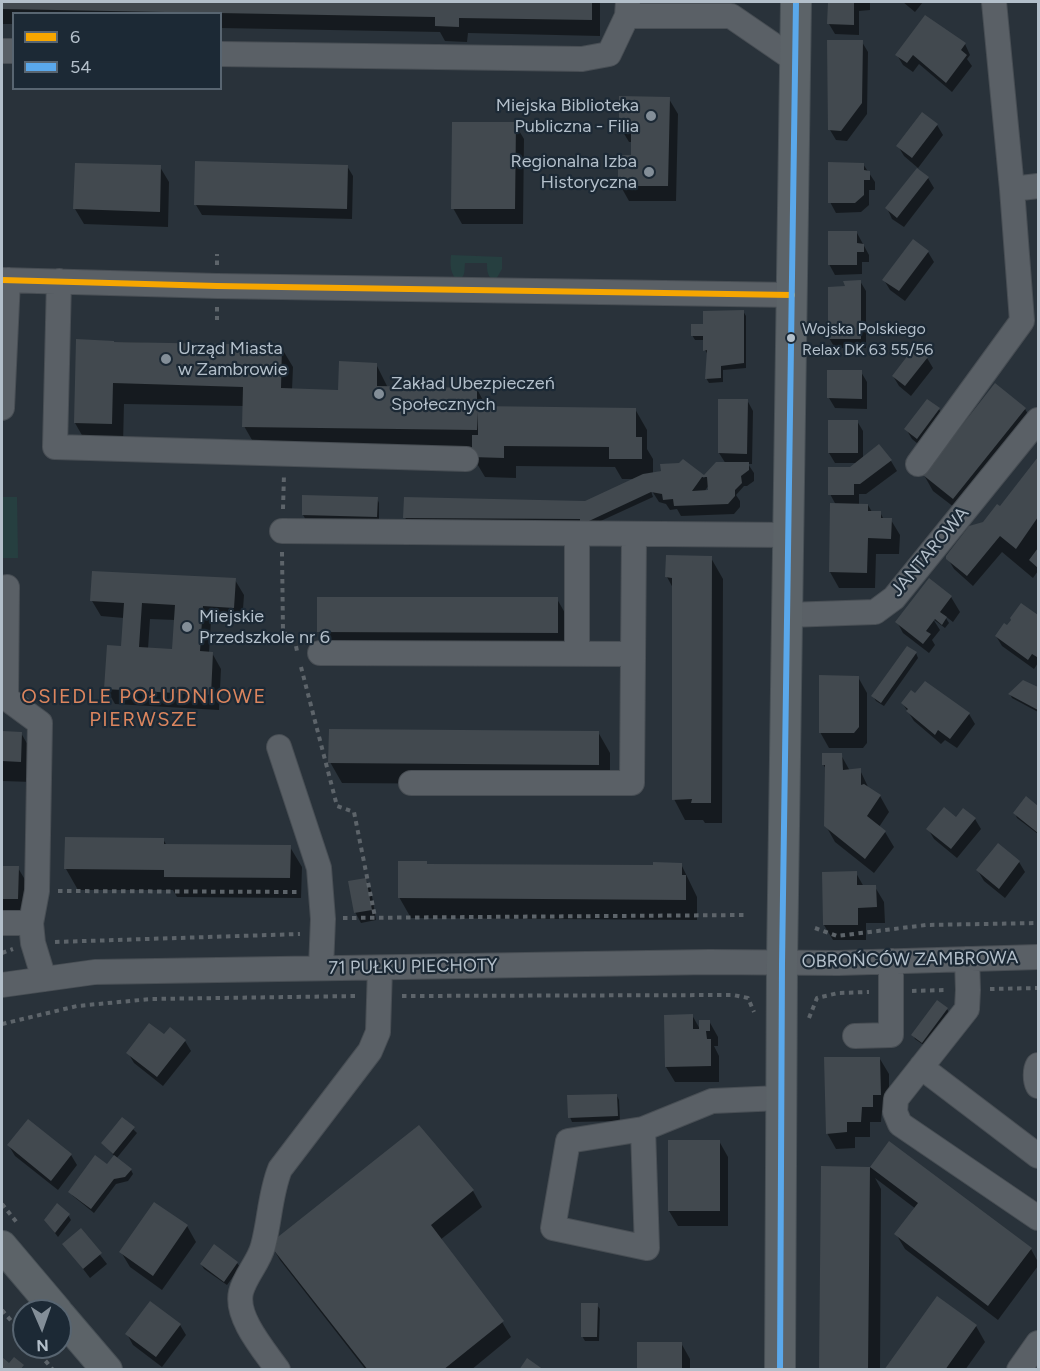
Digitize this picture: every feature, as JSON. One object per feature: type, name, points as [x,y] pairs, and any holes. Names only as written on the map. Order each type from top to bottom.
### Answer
[{"type":"main road","points":[[780,1370],[780,1098],[796,2]]},
{"type":"main road","points":[[2,1246],[47,1299]]},
{"type":"main road","points":[[2,1272],[25,1299]]},
{"type":"main road","points":[[72,1329],[107,1370]]},
{"type":"main road","points":[[72,1354],[85,1370]]},
{"type":"street","points":[[918,464],[1023,321],[994,2]]},
{"type":"street","points":[[222,54],[582,58],[609,54],[628,9],[731,16],[795,60]]},
{"type":"street","points":[[1012,189],[1038,186]]},
{"type":"street","points":[[2,408],[5,280],[792,295]]},
{"type":"street","points":[[59,281],[55,447],[465,459]]},
{"type":"street","name":"JANTAROWA","points":[[787,615],[875,612],[894,598],[1038,420]]},
{"type":"street","points":[[282,531],[789,535]]},
{"type":"street","points":[[577,654],[578,535]]},
{"type":"street","points":[[411,783],[632,783],[634,535]]},
{"type":"street","points":[[7,587],[6,698],[40,723],[37,891],[32,933],[44,979]]},
{"type":"street","points":[[320,653],[633,654]]},
{"type":"street","points":[[279,747],[319,868],[323,919],[321,968]]},
{"type":"street","points":[[2,923],[32,933]]},
{"type":"street","name":"OBROŃCÓW ZAMBROWA","points":[[782,963],[1038,957]]},
{"type":"street","points":[[967,959],[967,1009],[896,1099],[895,1112],[900,1124],[1038,1218]]},
{"type":"street","points":[[855,1036],[891,1035],[891,961]]},
{"type":"street","name":"71 PUŁKU PIECHOTY","points":[[2,985],[95,972],[709,962],[782,963]]},
{"type":"street","points":[[278,1370],[246,1326],[240,1293],[262,1251],[269,1223],[274,1186],[280,1169],[369,1051],[378,1032],[381,968]]},
{"type":"street","name":"71 PUŁKU PIECHOTY","points":[[2,996],[44,979]]},
{"type":"street","points":[[1038,1065],[1036,1069],[1038,1086]]},
{"type":"street","points":[[921,1067],[1038,1156]]},
{"type":"street","points":[[643,1129],[647,1248],[553,1228],[568,1141],[643,1129],[712,1101],[780,1098]]},
{"type":"street","points":[[1019,1370],[1038,1343]]},
{"type":"path","points":[[285,453],[282,531],[283,631],[296,646],[336,806],[354,812],[375,917]]},
{"type":"path","points":[[37,891],[321,892]]},
{"type":"path","points":[[2,953],[32,933],[307,933],[323,919],[375,917],[745,915]]},
{"type":"path","points":[[815,928],[837,936],[926,925],[1038,923]]},
{"type":"path","points":[[2,1310],[12,1322]]},
{"type":"green space","points":[[451,255],[502,257],[502,269],[495,281],[489,276],[487,263],[465,263],[463,275],[458,281],[451,269]]},
{"type":"green space","points":[[2,497],[17,497],[18,558],[2,558]]},
{"type":"building","points":[[2,2],[592,2],[592,20],[459,18],[459,27],[435,26],[435,17],[2,9]]},
{"type":"building","points":[[828,2],[854,2],[854,25],[827,24]]},
{"type":"building","points":[[925,15],[966,43],[961,50],[967,55],[946,83],[913,55],[907,63],[895,55]]},
{"type":"building","points":[[827,40],[863,40],[862,103],[841,131],[828,130]]},
{"type":"building","points":[[619,96],[670,97],[668,186],[618,186],[618,155],[631,155],[631,127],[619,127]]},
{"type":"building","points":[[922,112],[938,124],[912,158],[896,146]]},
{"type":"building","points":[[452,122],[516,122],[515,209],[451,209]]},
{"type":"building","points":[[195,161],[348,165],[347,209],[194,205]]},
{"type":"building","points":[[828,162],[864,163],[864,170],[870,171],[870,180],[864,180],[864,195],[855,203],[828,203]]},
{"type":"building","points":[[75,163],[161,165],[160,212],[73,209]]},
{"type":"building","points":[[917,168],[929,177],[897,218],[885,208]]},
{"type":"building","points":[[828,231],[857,231],[857,243],[864,244],[864,252],[857,252],[857,265],[828,265]]},
{"type":"building","points":[[913,239],[929,251],[899,291],[882,280]]},
{"type":"building","points":[[861,280],[861,339],[828,339],[828,287],[845,286],[843,281]]},
{"type":"building","points":[[744,310],[744,363],[721,366],[721,378],[705,379],[707,350],[703,351],[703,336],[691,336],[691,324],[703,324],[703,311]]},
{"type":"building","points":[[76,339],[114,342],[282,345],[281,388],[338,390],[339,361],[377,363],[377,386],[477,388],[477,406],[636,408],[636,437],[642,437],[642,459],[609,459],[609,447],[504,446],[504,458],[472,457],[472,435],[478,435],[478,412],[477,430],[242,427],[243,387],[113,383],[112,424],[74,423]]},
{"type":"building","points":[[915,346],[928,357],[905,386],[892,376]]},
{"type":"building","points":[[827,370],[862,370],[862,399],[827,398]]},
{"type":"building","points":[[995,383],[1026,408],[953,499],[923,475]]},
{"type":"building","points":[[718,399],[748,399],[747,454],[718,453]]},
{"type":"building","points":[[927,399],[940,408],[917,439],[904,429]]},
{"type":"building","points":[[828,420],[858,420],[858,453],[828,453]]},
{"type":"building","points":[[879,444],[892,460],[860,484],[854,484],[854,495],[828,495],[828,467],[850,467]]},
{"type":"building","points":[[1038,457],[1038,517],[1016,549],[1000,536],[967,576],[946,559],[946,556],[969,526],[983,522],[997,504],[1000,506]]},
{"type":"building","points":[[683,459],[704,475],[716,462],[749,462],[749,470],[741,476],[742,483],[735,490],[735,496],[728,504],[674,506],[673,499],[663,500],[662,494],[651,492],[589,521],[580,522],[580,519],[403,518],[404,497],[585,501],[643,474],[661,471],[660,464],[679,463]],"holes":[[[702,477],[707,477],[708,490],[692,491]]]},
{"type":"building","points":[[302,495],[378,497],[377,517],[302,515]]},
{"type":"building","points":[[830,503],[868,504],[868,511],[881,511],[881,518],[892,518],[891,539],[868,538],[867,573],[829,572]]},
{"type":"building","points":[[1038,548],[1038,568],[1029,560]]},
{"type":"building","points":[[666,555],[712,556],[711,803],[691,803],[692,799],[672,800],[672,578],[665,577]]},
{"type":"building","name":"Miejskie Przedszkole nr 6","points":[[92,571],[236,578],[234,608],[203,606],[200,651],[213,652],[211,695],[104,689],[107,645],[121,646],[124,603],[90,601]],"holes":[[[142,603],[175,605],[172,649],[139,647]]]},
{"type":"building","points":[[929,578],[952,596],[940,612],[947,617],[942,625],[935,619],[926,631],[931,634],[923,644],[895,622]]},
{"type":"building","points":[[317,597],[558,597],[558,633],[317,632]]},
{"type":"building","points":[[1021,603],[1038,615],[1038,654],[1037,657],[1032,654],[1028,660],[995,636],[1004,623],[1007,625],[1011,620],[1010,618]]},
{"type":"building","points":[[907,646],[917,652],[881,703],[871,696]]},
{"type":"building","points":[[819,675],[859,676],[859,727],[854,733],[819,733]]},
{"type":"building","points":[[1023,680],[1038,687],[1038,710],[1008,694]]},
{"type":"building","points":[[925,681],[970,713],[950,739],[938,730],[935,735],[906,711],[908,709],[901,703],[911,690],[915,693]]},
{"type":"building","points":[[329,729],[599,731],[599,765],[328,763]]},
{"type":"building","points":[[2,731],[22,732],[21,762],[2,761]]},
{"type":"building","points":[[822,753],[842,753],[843,770],[861,768],[861,785],[864,784],[881,795],[867,816],[886,831],[865,859],[824,826],[825,765],[822,765]]},
{"type":"building","points":[[1026,796],[1038,806],[1038,833],[1013,813]]},
{"type":"building","points":[[944,807],[956,817],[963,808],[976,818],[951,849],[926,829]]},
{"type":"building","points":[[65,837],[164,838],[164,844],[291,845],[290,878],[164,877],[164,870],[64,869]]},
{"type":"building","points":[[998,843],[1020,861],[999,889],[976,870]]},
{"type":"building","points":[[398,861],[427,861],[427,864],[653,865],[653,862],[682,863],[682,875],[686,875],[686,900],[398,898]]},
{"type":"building","points":[[2,866],[19,866],[18,899],[2,899]]},
{"type":"building","points":[[857,871],[857,885],[876,885],[877,907],[858,908],[858,925],[823,925],[822,872]]},
{"type":"building","points":[[366,878],[372,910],[354,913],[348,881]]},
{"type":"building","points":[[937,1000],[948,1008],[922,1043],[911,1035]]},
{"type":"building","points":[[693,1014],[693,1029],[699,1029],[699,1020],[710,1020],[710,1031],[706,1031],[707,1039],[711,1039],[711,1066],[665,1067],[664,1015]]},
{"type":"building","points":[[149,1023],[164,1034],[170,1027],[186,1040],[157,1077],[126,1053]]},
{"type":"building","points":[[824,1057],[880,1057],[881,1095],[873,1095],[873,1107],[862,1107],[861,1122],[847,1122],[847,1132],[826,1134]]},
{"type":"building","points":[[617,1094],[618,1116],[568,1118],[567,1095]]},
{"type":"building","points":[[122,1117],[135,1127],[113,1154],[101,1143]]},
{"type":"building","points":[[28,1119],[72,1154],[51,1181],[7,1145]]},
{"type":"building","points":[[419,1125],[474,1190],[431,1225],[504,1321],[443,1370],[368,1370],[269,1244]]},
{"type":"building","points":[[668,1140],[720,1140],[720,1211],[668,1211]]},
{"type":"building","points":[[889,1141],[1032,1248],[988,1306],[894,1234],[918,1203],[870,1167]]},
{"type":"building","points":[[95,1155],[107,1164],[114,1155],[132,1169],[125,1177],[114,1179],[91,1209],[68,1192]]},
{"type":"building","points":[[821,1166],[870,1167],[868,1370],[819,1370]]},
{"type":"building","points":[[154,1202],[188,1225],[153,1276],[119,1252]]},
{"type":"building","points":[[57,1203],[70,1214],[55,1233],[44,1220]]},
{"type":"building","points":[[81,1228],[102,1253],[83,1269],[62,1244]]},
{"type":"building","points":[[214,1244],[238,1262],[224,1282],[200,1264]]},
{"type":"building","points":[[937,1296],[977,1325],[945,1370],[884,1370]]},
{"type":"building","points":[[150,1301],[181,1324],[156,1357],[125,1334]]},
{"type":"building","points":[[581,1303],[598,1303],[597,1337],[581,1337]]},
{"type":"building","points":[[637,1342],[682,1342],[682,1370],[637,1370]]},
{"type":"building","points":[[2,1357],[9,1363],[12,1359],[16,1359],[24,1365],[20,1370],[2,1370]]},
{"type":"building","points":[[527,1358],[544,1370],[519,1370]]},
{"type":"transit line","name":"54","points":[[780,1370],[782,963],[796,2]]},
{"type":"transit line","name":"6","points":[[2,280],[217,286],[792,295]]},
{"type":"place","name":"Miejska Biblioteka Publiczna - Filia","points":[[651,116]]},
{"type":"place","name":"Regionalna Izba Historyczna","points":[[649,172]]},
{"type":"place","name":"Wojska Polskiego Relax DK 63 55/56","points":[[791,338]]},
{"type":"place","name":"Urząd Miasta w Zambrowie","points":[[166,359]]},
{"type":"place","name":"Zakład Ubezpieczeń Społecznych","points":[[379,394]]},
{"type":"place","name":"Miejskie Przedszkole nr 6","points":[[187,627]]},
{"type":"district","name":"OSIEDLE POŁUDNIOWE PIERWSZE","points":[[144,708]]}]
